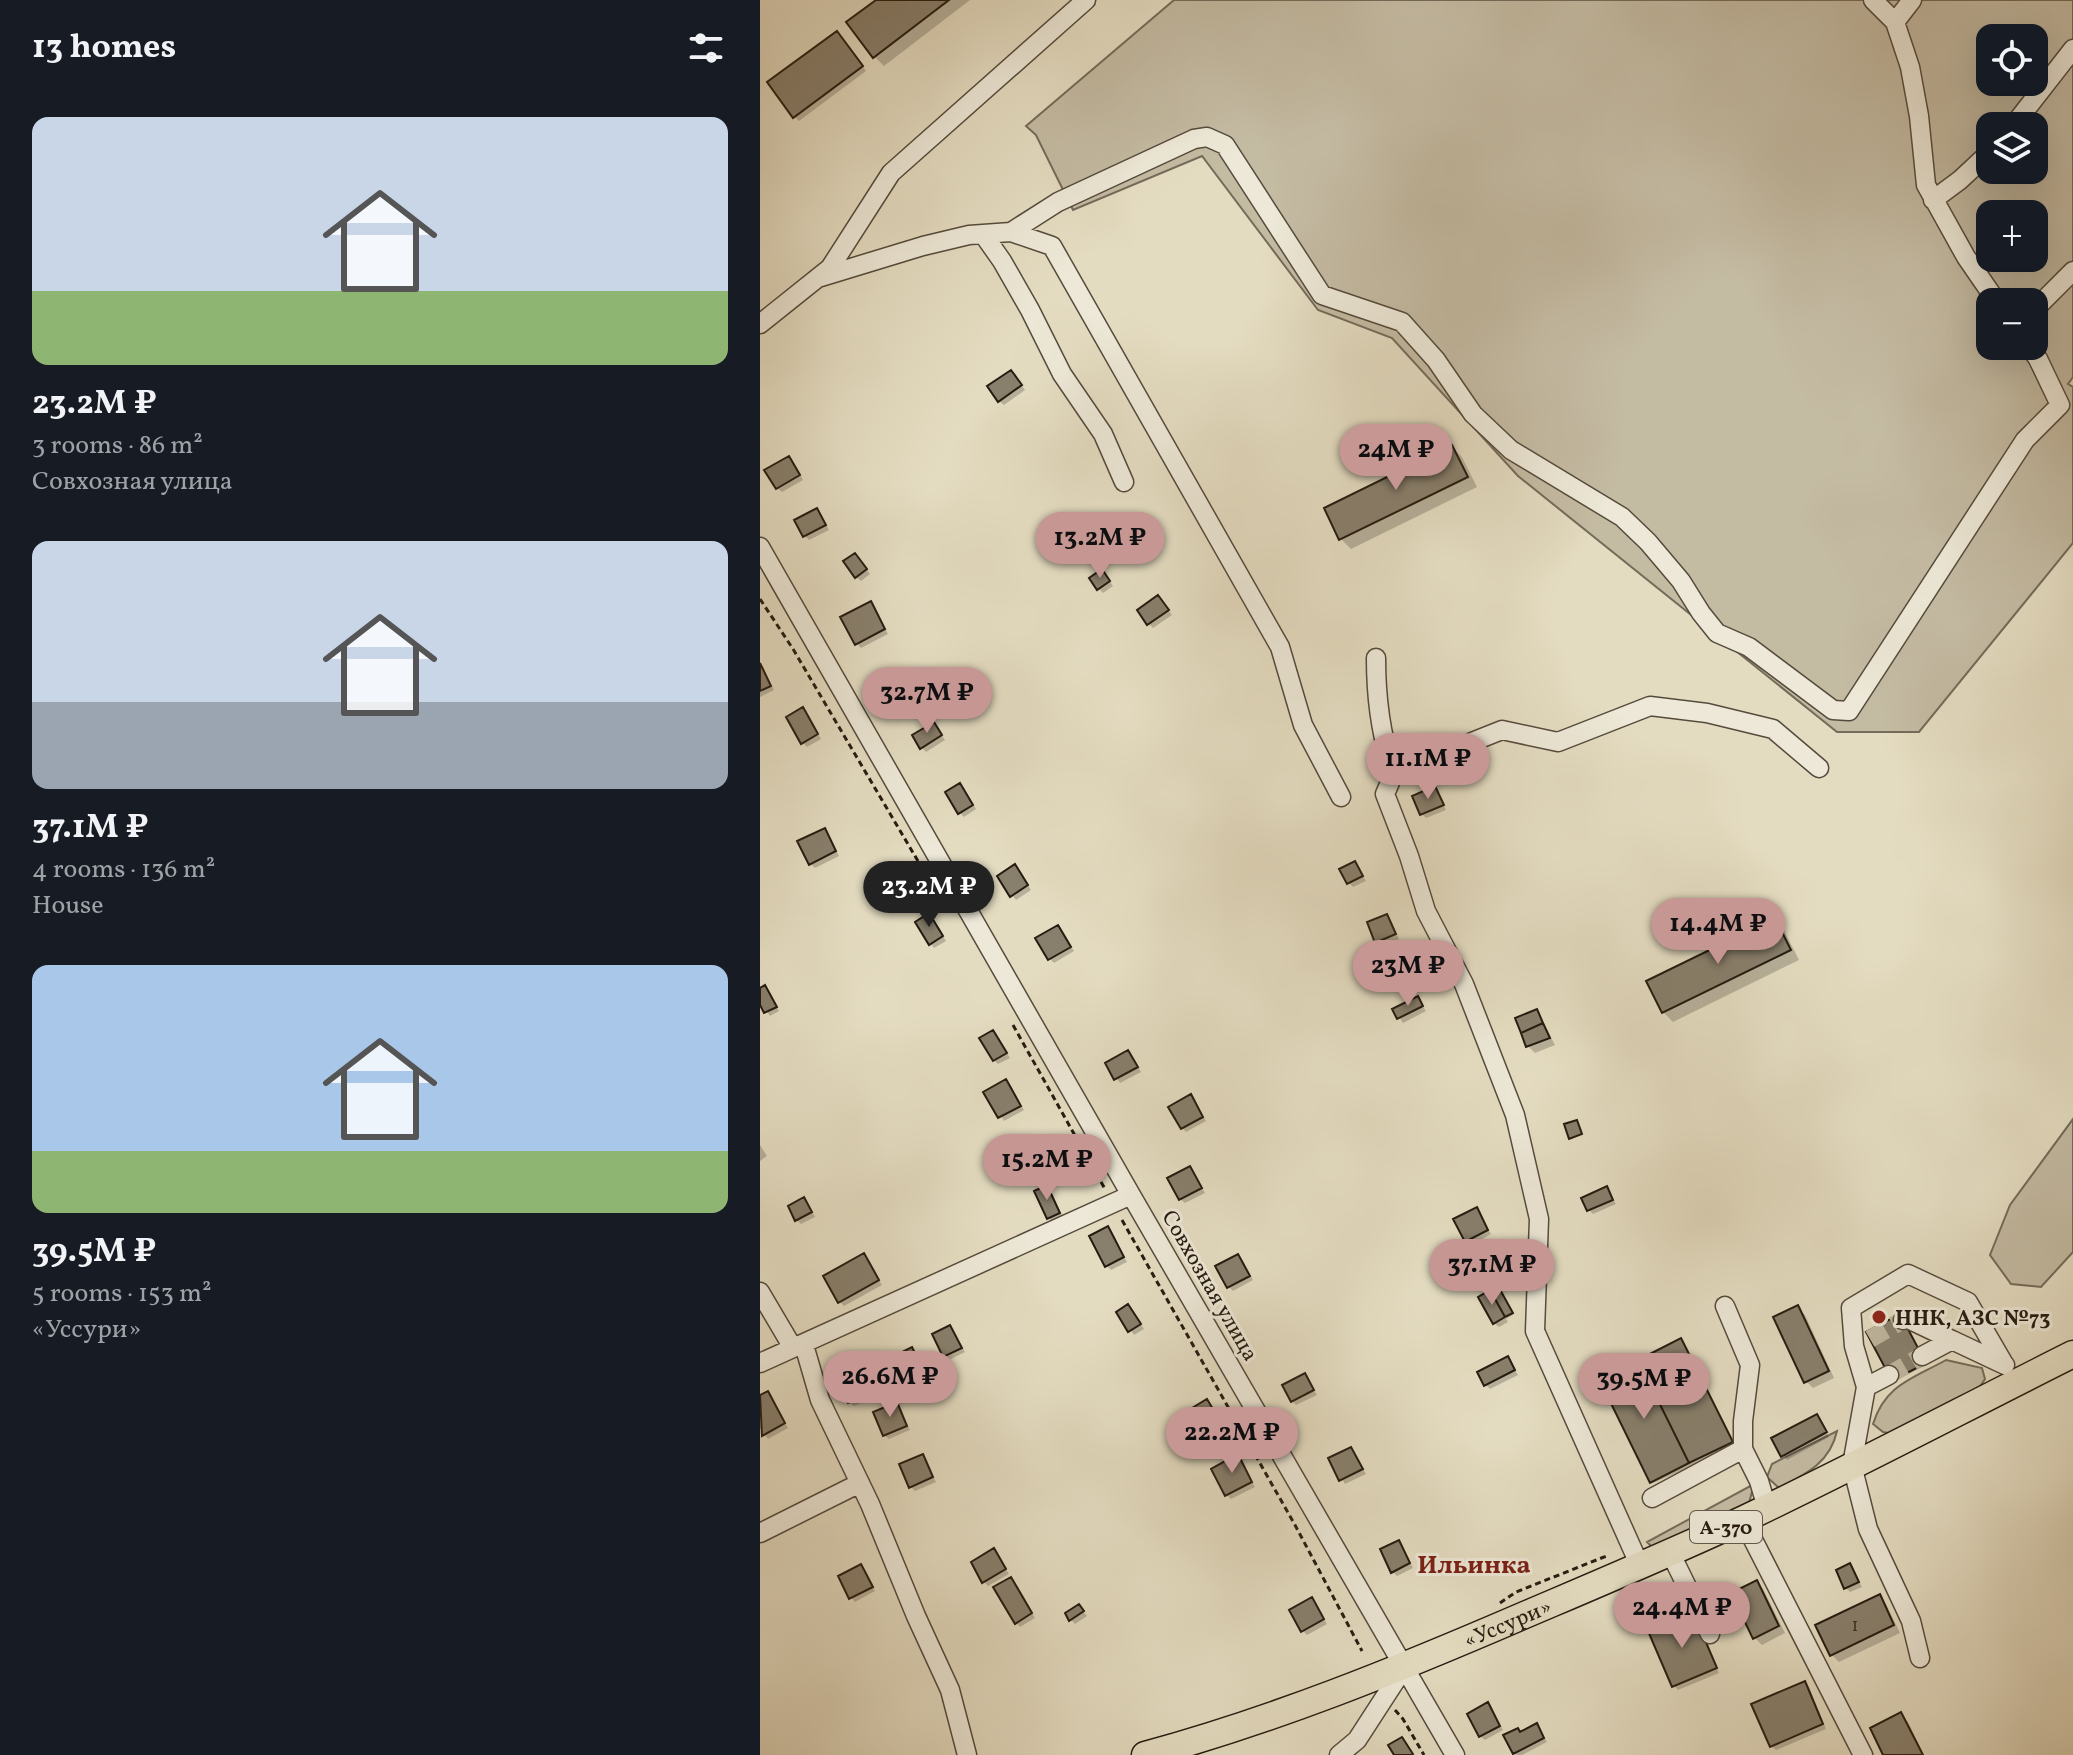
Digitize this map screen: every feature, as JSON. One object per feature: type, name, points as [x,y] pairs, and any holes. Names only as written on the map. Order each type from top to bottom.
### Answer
[{"type":"highway","name":"«Уссури»","points":[[1145,1755],[1211,1746],[1640,1566],[1743,1520],[2039,1371],[2071,1359]]},
{"type":"street","points":[[760,324],[830,268],[891,173],[1086,0]]},
{"type":"street","points":[[1873,0],[1895,22],[1910,67],[1926,185],[1966,257],[1987,288]]},
{"type":"street","points":[[1895,22],[1912,0]]},
{"type":"street","points":[[2024,112],[2073,49]]},
{"type":"street","points":[[1011,232],[1058,202],[1194,139],[1207,137],[1225,145],[1322,295],[1402,322],[1436,360],[1473,414],[1511,450],[1622,517],[1681,581],[1717,633],[1749,647],[1833,710],[1849,711],[2025,440],[2060,405],[2038,360]]},
{"type":"street","points":[[1933,200],[1976,165]]},
{"type":"street","points":[[818,278],[923,246],[983,234],[1011,232],[1052,246],[1280,647],[1303,725],[1341,797]]},
{"type":"street","points":[[983,234],[1023,298],[1062,374],[1103,434],[1124,482]]},
{"type":"street","points":[[2048,296],[2073,271]]},
{"type":"street","name":"Совхозная улица","points":[[760,547],[1455,1755]]},
{"type":"street","points":[[1376,658],[1376,700],[1385,749],[1394,773],[1385,794],[1426,911],[1464,984],[1515,1115],[1539,1219],[1535,1331],[1640,1566]]},
{"type":"street","points":[[1394,773],[1502,730],[1558,742],[1650,706],[1707,713],[1773,729],[1819,768]]},
{"type":"street","points":[[760,1363],[1131,1195]]},
{"type":"street","points":[[1920,1658],[1911,1621],[1868,1529],[1852,1465],[1866,1387],[1862,1343],[1851,1308],[1908,1274],[1968,1302],[2004,1364]]},
{"type":"street","points":[[760,1292],[798,1347],[860,1483],[950,1690],[967,1755]]},
{"type":"street","points":[[1725,1306],[1750,1365],[1743,1449],[1759,1481],[1767,1508]]},
{"type":"street","points":[[1903,1320],[1906,1318],[2004,1364],[2039,1371]]},
{"type":"street","points":[[1922,1356],[1952,1340]]},
{"type":"street","points":[[1866,1387],[1889,1375]]},
{"type":"street","points":[[1652,1498],[1743,1449]]},
{"type":"street","points":[[760,1533],[860,1483]]},
{"type":"street","points":[[1743,1520],[1863,1755]]},
{"type":"street","points":[[1670,1552],[1710,1634]]},
{"type":"street","points":[[1339,1755],[1357,1740],[1405,1666]]},
{"type":"path","points":[[760,599],[942,901]]},
{"type":"path","points":[[1009,1020],[1107,1193]]},
{"type":"path","points":[[1122,1220],[1295,1525],[1362,1651]]},
{"type":"path","points":[[1390,1704],[1403,1719],[1424,1755]]},
{"type":"shaded area","points":[[1174,0],[2073,0],[2073,377],[2068,384],[2073,387],[2073,543],[1919,732],[1837,732],[1518,476],[1392,338],[1318,310],[1202,156],[1073,210],[1036,135],[1026,126]]},
{"type":"shaded area","points":[[2073,1119],[2073,1252],[2041,1287],[2011,1284],[1990,1255],[2010,1205]]},
{"type":"shaded area","points":[[1946,1360],[1982,1368],[1985,1379],[1971,1400],[1900,1435],[1883,1432],[1873,1424],[1885,1400],[1901,1384]]},
{"type":"shaded area","points":[[1837,1431],[1829,1451],[1807,1472],[1779,1488],[1767,1477],[1772,1464]]},
{"type":"shaded area","points":[[1754,1484],[1748,1507],[1652,1547],[1647,1542]]},
{"type":"building","points":[[876,0],[949,0],[873,58],[846,22]]},
{"type":"building","points":[[837,31],[863,66],[793,118],[767,82]]},
{"type":"building","points":[[1011,370],[1022,385],[998,402],[987,386]]},
{"type":"building","points":[[1452,445],[1468,477],[1339,540],[1324,508]]},
{"type":"building","points":[[789,456],[800,475],[776,489],[764,470]]},
{"type":"building","points":[[817,508],[826,525],[803,537],[794,520]]},
{"type":"building","points":[[855,553],[867,569],[855,578],[843,561]]},
{"type":"building","points":[[1102,569],[1110,581],[1097,590],[1089,578]]},
{"type":"building","points":[[1158,595],[1169,610],[1147,625],[1137,610]]},
{"type":"building","points":[[871,601],[885,629],[855,645],[840,617]]},
{"type":"building","points":[[760,663],[771,686],[760,691]]},
{"type":"building","points":[[907,671],[918,691],[894,705],[883,684]]},
{"type":"building","points":[[803,707],[818,734],[801,744],[786,717]]},
{"type":"building","points":[[934,722],[942,735],[920,749],[912,735]]},
{"type":"building","points":[[960,783],[973,805],[958,814],[945,792]]},
{"type":"building","points":[[1435,786],[1444,805],[1420,815],[1412,796]]},
{"type":"building","points":[[825,828],[836,851],[809,865],[797,841]]},
{"type":"building","points":[[1355,861],[1363,876],[1347,884],[1339,869]]},
{"type":"building","points":[[1015,864],[1028,885],[1010,897],[997,876]]},
{"type":"building","points":[[929,913],[943,936],[929,945],[915,922]]},
{"type":"building","points":[[1387,914],[1396,934],[1375,943],[1367,922]]},
{"type":"building","points":[[1775,918],[1791,950],[1662,1013],[1646,981]]},
{"type":"building","points":[[1058,925],[1071,947],[1048,960],[1035,938]]},
{"type":"building","points":[[765,985],[777,1007],[764,1013],[760,1005],[760,988]]},
{"type":"building","points":[[1418,996],[1423,1006],[1397,1019],[1392,1009]]},
{"type":"building","points":[[1537,1009],[1543,1023],[1521,1033],[1515,1018]]},
{"type":"building","points":[[1543,1023],[1550,1038],[1526,1047],[1521,1033]]},
{"type":"building","points":[[993,1030],[1007,1053],[993,1061],[979,1038]]},
{"type":"building","points":[[1128,1050],[1138,1067],[1114,1080],[1105,1063]]},
{"type":"building","points":[[1006,1079],[1021,1106],[998,1118],[983,1092]]},
{"type":"building","points":[[1191,1094],[1203,1117],[1181,1129],[1168,1107]]},
{"type":"building","points":[[1577,1120],[1582,1134],[1569,1139],[1564,1124]]},
{"type":"building","points":[[1190,1166],[1202,1188],[1179,1200],[1167,1178]]},
{"type":"building","points":[[1047,1185],[1060,1213],[1047,1219],[1034,1191]]},
{"type":"building","points":[[1607,1186],[1613,1200],[1587,1211],[1581,1198]]},
{"type":"building","points":[[804,1197],[812,1212],[795,1221],[788,1206]]},
{"type":"building","points":[[1477,1207],[1488,1230],[1465,1242],[1453,1219]]},
{"type":"building","points":[[1108,1226],[1124,1257],[1105,1267],[1089,1236]]},
{"type":"building","points":[[864,1253],[879,1280],[838,1303],[823,1276]]},
{"type":"building","points":[[1238,1254],[1250,1276],[1227,1288],[1215,1266]]},
{"type":"building","points":[[1498,1286],[1513,1313],[1505,1317],[1490,1290]]},
{"type":"building","points":[[1490,1290],[1505,1317],[1493,1324],[1478,1297]]},
{"type":"building","points":[[1128,1304],[1141,1324],[1128,1332],[1116,1312]]},
{"type":"building","points":[[1798,1305],[1829,1371],[1804,1383],[1773,1317]]},
{"type":"building","points":[[1900,1314],[1926,1363],[1892,1381],[1866,1332]]},
{"type":"building","points":[[950,1325],[962,1348],[943,1357],[932,1334]]},
{"type":"building","points":[[1681,1338],[1733,1442],[1689,1463],[1638,1360]]},
{"type":"building","points":[[912,1347],[923,1370],[901,1381],[890,1358]]},
{"type":"building","points":[[1508,1356],[1515,1370],[1484,1386],[1477,1372]]},
{"type":"building","points":[[1638,1360],[1689,1463],[1650,1483],[1599,1379]]},
{"type":"building","points":[[1305,1373],[1314,1390],[1291,1402],[1282,1385]]},
{"type":"building","points":[[863,1376],[871,1393],[848,1403],[840,1386]]},
{"type":"building","points":[[768,1391],[785,1423],[762,1436],[760,1395]]},
{"type":"building","points":[[1207,1399],[1220,1421],[1205,1430],[1192,1408]]},
{"type":"building","points":[[897,1402],[907,1426],[883,1436],[873,1412]]},
{"type":"building","points":[[1817,1414],[1827,1432],[1781,1457],[1771,1438]]},
{"type":"building","points":[[1351,1447],[1363,1469],[1339,1481],[1328,1458]]},
{"type":"building","points":[[923,1454],[933,1477],[909,1488],[899,1464]]},
{"type":"building","points":[[1238,1454],[1252,1482],[1225,1496],[1211,1469]]},
{"type":"building","points":[[1399,1540],[1410,1563],[1391,1573],[1380,1549]]},
{"type":"building","points":[[994,1548],[1006,1569],[982,1583],[971,1562]]},
{"type":"building","points":[[1850,1563],[1859,1582],[1844,1589],[1836,1570]]},
{"type":"building","points":[[861,1564],[873,1587],[849,1599],[838,1576]]},
{"type":"building","points":[[1011,1577],[1032,1613],[1015,1624],[993,1587]]},
{"type":"building","points":[[1757,1580],[1779,1626],[1753,1639],[1731,1593]]},
{"type":"building","points":[[1880,1594],[1894,1625],[1830,1656],[1815,1625]]},
{"type":"building","points":[[1312,1597],[1324,1619],[1301,1632],[1289,1610]]},
{"type":"building","points":[[1079,1604],[1084,1611],[1069,1621],[1065,1613]]},
{"type":"building","points":[[1693,1612],[1717,1668],[1672,1687],[1648,1631]]},
{"type":"building","points":[[1805,1681],[1823,1724],[1770,1747],[1751,1704]]},
{"type":"building","points":[[1488,1702],[1500,1726],[1479,1737],[1467,1714]]},
{"type":"building","points":[[1901,1712],[1923,1755],[1883,1755],[1870,1728]]},
{"type":"building","points":[[1537,1723],[1544,1738],[1513,1754],[1503,1735],[1518,1728],[1520,1732]]},
{"type":"building","points":[[1402,1737],[1412,1755],[1394,1755],[1388,1745]]},
{"type":"tunnel","points":[[1870,1339],[1903,1320]]},
{"type":"tunnel","points":[[1889,1375],[1922,1356]]},
{"type":"place","name":"ННК, АЗС №73","points":[[1879,1317]]},
{"type":"district","name":"Ильинка","points":[[1474,1564]]}]
